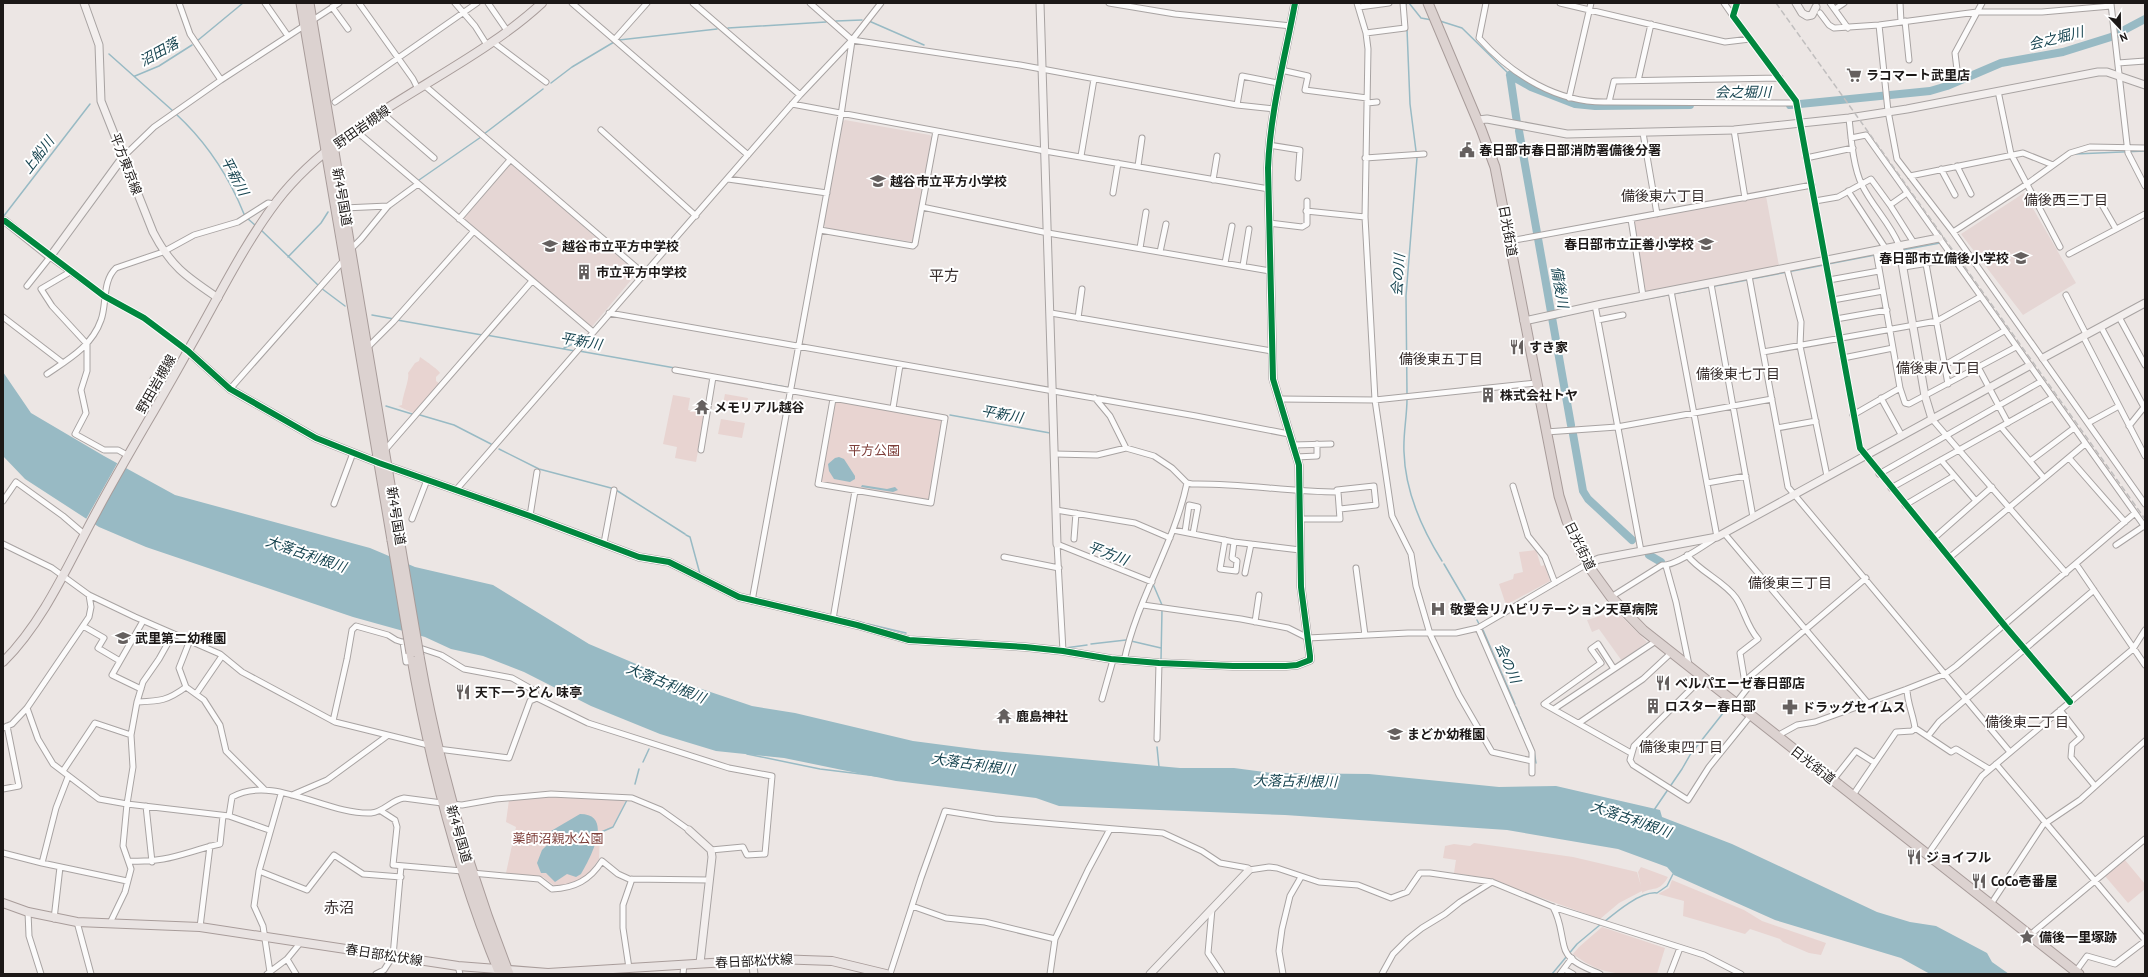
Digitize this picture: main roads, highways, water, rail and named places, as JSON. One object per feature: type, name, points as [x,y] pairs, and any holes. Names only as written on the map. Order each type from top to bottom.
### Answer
[{"type":"highway","name":"新4号国道","points":[[301,3],[308,23],[330,150],[344,260],[383,464],[414,657],[432,747],[466,872],[503,972]]},
{"type":"highway","name":"新4号国道","points":[[308,23],[309,3]]},
{"type":"highway","name":"日光街道","points":[[1428,3],[1478,120],[1495,167],[1545,432],[1559,496],[1576,542],[1587,564],[1611,597],[1628,616],[1656,641],[1733,700],[2078,973]]},
{"type":"highway","name":"新4号国道","points":[[330,150],[344,208],[368,347],[385,450],[383,464]]},
{"type":"highway","name":"新4号国道","points":[[414,657],[432,708],[432,747]]},
{"type":"main road","name":"野田岩槻線","points":[[3,662],[24,639],[63,574],[121,465],[167,389],[258,228],[275,204],[301,175],[356,130],[508,32],[542,3]]},
{"type":"main road","name":"春日部松伏線","points":[[3,903],[28,912],[77,922],[200,927],[393,956],[459,970],[548,973],[619,971],[629,968],[776,959],[823,960],[886,974]]},
{"type":"water","name":"大落古利根川","points":[[3,372],[31,413],[104,456],[175,495],[370,548],[415,567],[493,585],[589,644],[669,678],[752,706],[795,713],[913,741],[982,750],[1180,768],[1234,768],[1272,773],[1369,774],[1499,787],[1556,786],[1660,810],[1662,817],[1732,844],[1877,912],[1910,922],[1936,926],[1987,953],[1992,962],[2009,974],[1930,974],[1901,958],[1775,920],[1674,875],[1667,867],[1618,849],[1507,830],[1285,815],[1059,806],[1036,798],[896,781],[784,758],[716,751],[660,734],[591,706],[524,672],[483,656],[451,649],[425,637],[353,617],[146,547],[99,527],[25,479],[3,456]]},
{"type":"water","points":[[839,457],[844,459],[855,476],[855,479],[850,482],[834,479],[829,471],[828,464],[835,458]]},
{"type":"water","points":[[862,485],[887,489],[895,487],[898,490],[893,492],[861,487]]},
{"type":"water","points":[[580,814],[590,816],[596,821],[598,829],[597,839],[581,874],[576,877],[567,874],[555,882],[546,873],[541,873],[537,863],[542,850],[549,843],[547,838],[551,831]]},
{"type":"waterway","name":"沼田落","points":[[197,41],[243,3]]},
{"type":"waterway","name":"会之堀川","points":[[1409,3],[1421,18],[1432,20]]},
{"type":"waterway","name":"会之堀川","points":[[1790,105],[1930,91],[1947,86],[2001,63],[2063,52],[2111,37],[2145,19]]},
{"type":"waterway","points":[[836,21],[862,20]]},
{"type":"waterway","points":[[869,21],[924,45]]},
{"type":"waterway","name":"会之堀川","points":[[1440,21],[1462,28],[1510,75]]},
{"type":"waterway","points":[[728,28],[826,22]]},
{"type":"waterway","points":[[619,40],[717,29]]},
{"type":"waterway","name":"会の川","points":[[1407,29],[1410,104],[1416,151]]},
{"type":"waterway","points":[[551,83],[572,67],[614,42]]},
{"type":"waterway","name":"沼田落","points":[[135,76],[159,66],[192,45]]},
{"type":"waterway","name":"平新川","points":[[109,54],[173,111]]},
{"type":"waterway","name":"会之堀川","points":[[1510,75],[1531,87],[1575,104],[1595,106],[1690,105]]},
{"type":"waterway","name":"備後川","points":[[1510,75],[1517,123]]},
{"type":"waterway","points":[[484,134],[543,89]]},
{"type":"waterway","name":"上船川","points":[[3,217],[90,104]]},
{"type":"waterway","name":"平新川","points":[[176,114],[211,153],[231,186],[245,216]]},
{"type":"waterway","name":"備後川","points":[[1519,131],[1571,425]]},
{"type":"waterway","points":[[419,180],[481,137]]},
{"type":"waterway","points":[[2075,154],[2145,151]]},
{"type":"waterway","name":"会の川","points":[[1407,394],[1406,296],[1417,158]]},
{"type":"waterway","points":[[2031,184],[2037,179]]},
{"type":"waterway","points":[[403,192],[413,185]]},
{"type":"waterway","points":[[387,204],[394,199]]},
{"type":"waterway","points":[[288,257],[321,223],[328,212]]},
{"type":"waterway","name":"平新川","points":[[247,218],[256,226]]},
{"type":"waterway","name":"平新川","points":[[261,230],[319,286]]},
{"type":"waterway","points":[[1902,250],[1940,243]]},
{"type":"waterway","points":[[1879,255],[1897,251]]},
{"type":"waterway","points":[[1828,264],[1875,255]]},
{"type":"waterway","points":[[1751,279],[1824,265]]},
{"type":"waterway","points":[[1598,308],[1747,280]]},
{"type":"waterway","name":"平新川","points":[[321,288],[345,306]]},
{"type":"waterway","points":[[1553,319],[1571,314]]},
{"type":"waterway","name":"平新川","points":[[372,315],[394,319]]},
{"type":"waterway","name":"平新川","points":[[397,320],[482,335]]},
{"type":"waterway","name":"平新川","points":[[486,335],[575,351]]},
{"type":"waterway","points":[[564,348],[584,339]]},
{"type":"waterway","name":"平新川","points":[[579,351],[675,368]]},
{"type":"waterway","name":"平新川","points":[[768,384],[786,387]]},
{"type":"waterway","name":"会の川","points":[[1407,399],[1404,445],[1405,466],[1411,495],[1421,522],[1442,561]]},
{"type":"waterway","points":[[386,406],[412,414]]},
{"type":"waterway","points":[[420,415],[454,425],[491,444]]},
{"type":"waterway","name":"平新川","points":[[950,415],[1050,433]]},
{"type":"waterway","name":"備後川","points":[[1573,434],[1583,491],[1588,499],[1632,540]]},
{"type":"waterway","points":[[499,449],[539,469],[611,488]]},
{"type":"waterway","points":[[616,490],[685,534]]},
{"type":"waterway","name":"平方川","points":[[686,535],[690,537],[700,574]]},
{"type":"waterway","name":"備後川","points":[[1649,555],[1661,562]]},
{"type":"waterway","name":"会の川","points":[[1444,564],[1475,617]]},
{"type":"waterway","name":"平方川","points":[[1153,584],[1162,605]]},
{"type":"waterway","name":"平方川","points":[[804,609],[810,610]]},
{"type":"waterway","name":"平方川","points":[[1161,660],[1162,610]]},
{"type":"waterway","name":"平方川","points":[[818,612],[827,614]]},
{"type":"waterway","name":"平方川","points":[[844,618],[864,623]]},
{"type":"waterway","name":"会の川","points":[[1477,620],[1479,624]]},
{"type":"waterway","name":"平方川","points":[[868,624],[906,633]]},
{"type":"waterway","name":"会の川","points":[[1483,630],[1515,704]]},
{"type":"waterway","name":"平方川","points":[[944,639],[986,641]]},
{"type":"waterway","name":"平方川","points":[[1091,644],[1126,640]]},
{"type":"waterway","name":"平方川","points":[[1131,641],[1161,648]]},
{"type":"waterway","name":"平方川","points":[[1065,648],[1087,645]]},
{"type":"waterway","points":[[1654,810],[1690,755],[1731,703]]},
{"type":"waterway","name":"会の川","points":[[1516,707],[1519,714]]},
{"type":"waterway","name":"会の川","points":[[1520,717],[1525,729]]},
{"type":"waterway","name":"会の川","points":[[1527,734],[1532,746]]},
{"type":"waterway","points":[[1157,747],[1159,767]]},
{"type":"waterway","points":[[643,762],[649,749]]},
{"type":"waterway","name":"会の川","points":[[1534,751],[1536,763]]},
{"type":"waterway","points":[[747,754],[820,769],[877,776]]},
{"type":"waterway","points":[[635,784],[639,769]]},
{"type":"waterway","points":[[599,833],[613,827],[627,800]]},
{"type":"waterway","points":[[1604,922],[1636,899],[1644,895],[1657,893],[1667,886],[1673,874]]},
{"type":"waterway","points":[[1552,974],[1577,944],[1601,924]]},
{"type":"railway","points":[[1776,3],[2145,519]]},
{"type":"place","name":"ラコマート武里店","points":[[1854,75]]},
{"type":"place","name":"春日部市春日部消防署備後分署","points":[[1467,150]]},
{"type":"place","name":"越谷市立平方小学校","points":[[878,181]]},
{"type":"place","name":"春日部市立正善小学校","points":[[1706,244]]},
{"type":"place","name":"越谷市立平方中学校","points":[[550,246]]},
{"type":"place","name":"春日部市立備後小学校","points":[[2021,258]]},
{"type":"place","name":"市立平方中学校","points":[[584,272]]},
{"type":"place","name":"すき家","points":[[1517,347]]},
{"type":"place","name":"株式会社トヤ","points":[[1488,395]]},
{"type":"place","name":"メモリアル越谷","points":[[702,407]]},
{"type":"place","name":"敬愛会リハビリテーション天草病院","points":[[1438,609]]},
{"type":"place","name":"武里第二幼稚園","points":[[123,638]]},
{"type":"place","name":"ベルパエーゼ春日部店","points":[[1663,683]]},
{"type":"place","name":"天下一うどん 味亭","points":[[463,692]]},
{"type":"place","name":"ロスター春日部","points":[[1653,706]]},
{"type":"place","name":"ドラッグセイムス","points":[[1790,707]]},
{"type":"place","name":"鹿島神社","points":[[1004,716]]},
{"type":"place","name":"まどか幼稚園","points":[[1395,734]]},
{"type":"place","name":"ジョイフル","points":[[1914,857]]},
{"type":"place","name":"CoCo壱番屋","points":[[1979,881]]},
{"type":"place","name":"備後一里塚跡","points":[[2027,937]]},
{"type":"district","name":"備後東六丁目","points":[[1663,196]]},
{"type":"district","name":"備後西三丁目","points":[[2066,200]]},
{"type":"district","name":"平方","points":[[944,275]]},
{"type":"district","name":"備後東五丁目","points":[[1441,359]]},
{"type":"district","name":"備後東八丁目","points":[[1938,368]]},
{"type":"district","name":"備後東七丁目","points":[[1738,374]]},
{"type":"district","name":"備後東三丁目","points":[[1790,583]]},
{"type":"district","name":"備後東二丁目","points":[[2027,722]]},
{"type":"district","name":"備後東四丁目","points":[[1681,747]]},
{"type":"district","name":"赤沼","points":[[339,907]]},
{"type":"park label","name":"平方公園","points":[[874,450]]},
{"type":"park label","name":"薬師沼親水公園","points":[[558,838]]}]
